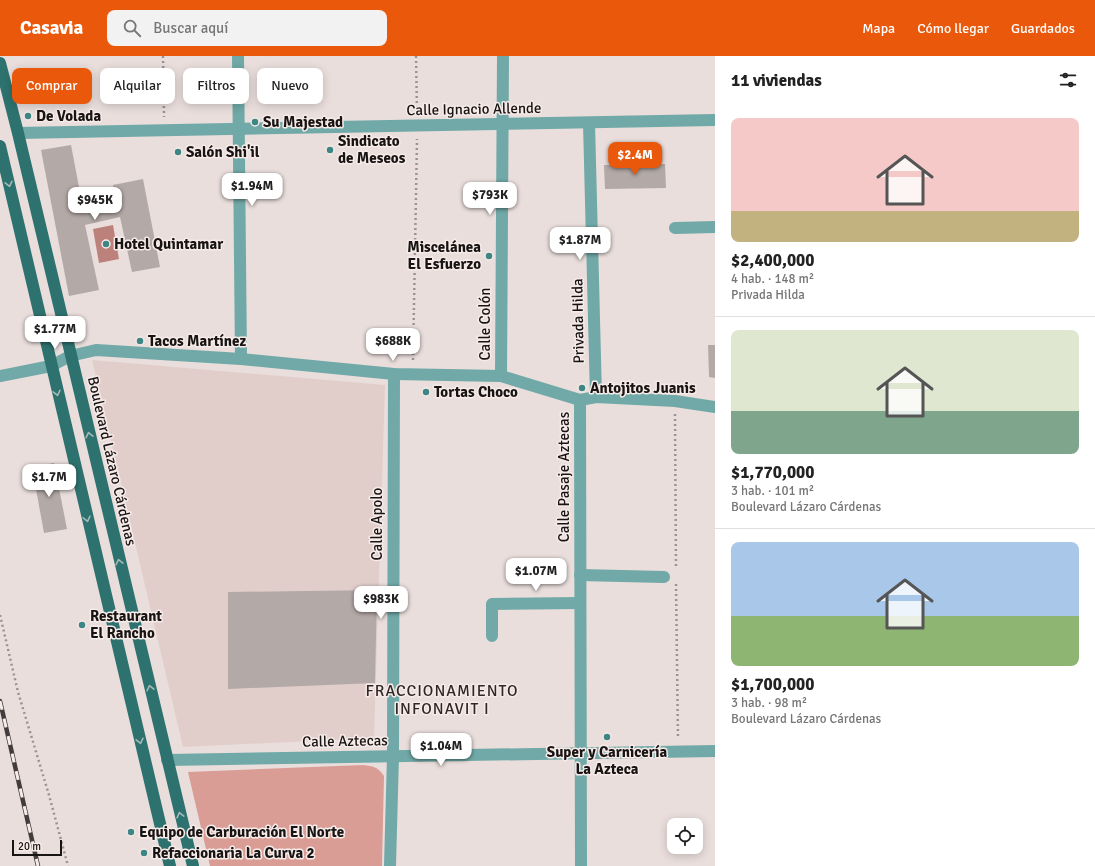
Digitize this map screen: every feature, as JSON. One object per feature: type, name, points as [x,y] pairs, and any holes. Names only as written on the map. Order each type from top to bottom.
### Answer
[{"type":"main road","name":"Boulevard Lázaro Cárdenas","points":[[0,63],[193,866]]},
{"type":"main road","points":[[0,146],[170,866]]},
{"type":"street","points":[[238,56],[240,128],[241,359]]},
{"type":"street","name":"Calle Colón","points":[[501,376],[503,56]]},
{"type":"street","name":"Calle Ignacio Allende","points":[[18,133],[165,129],[503,125],[715,120]]},
{"type":"street","name":"Privada Hilda","points":[[589,123],[596,397]]},
{"type":"street","points":[[675,228],[715,227]]},
{"type":"street","points":[[0,376],[51,366],[70,356],[96,350],[241,359],[394,374],[501,376],[580,400],[596,397],[675,401],[715,407]]},
{"type":"street","name":"Calle Apolo","points":[[390,866],[393,756],[394,374]]},
{"type":"street","name":"Calle Pasaje Aztecas","points":[[580,400],[581,866]]},
{"type":"street","points":[[580,575],[664,577]]},
{"type":"street","points":[[492,636],[492,604],[580,603]]},
{"type":"street","name":"Calle Aztecas","points":[[167,760],[715,751]]},
{"type":"path","points":[[163,56],[165,129]]},
{"type":"path","points":[[412,374],[418,126],[416,56]]},
{"type":"path","points":[[0,615],[18,692],[49,795],[68,866]]},
{"type":"shaded area","name":"Hotel Quintamar","points":[[113,225],[119,259],[99,263],[93,229]]},
{"type":"shaded area","points":[[92,360],[385,385],[374,738],[183,747]]},
{"type":"shaded area","points":[[363,765],[375,768],[384,776],[382,866],[210,866],[188,772]]},
{"type":"building","points":[[71,145],[83,208],[116,201],[113,185],[143,179],[160,267],[132,272],[120,217],[85,225],[99,290],[69,296],[41,150]]},
{"type":"building","points":[[665,164],[666,188],[605,189],[604,165]]},
{"type":"building","points":[[708,345],[715,345],[715,378],[709,377]]},
{"type":"building","points":[[54,463],[67,529],[44,533],[32,467]]},
{"type":"building","points":[[377,590],[375,683],[228,689],[228,592]]},
{"type":"railway","points":[[0,701],[38,866]]},
{"type":"place","name":"De Volada","points":[[28,116]]},
{"type":"place","name":"Su Majestad","points":[[255,122]]},
{"type":"place","name":"Sindicato de Meseos","points":[[330,150]]},
{"type":"place","name":"Salón Shi'il","points":[[178,152]]},
{"type":"place","name":"Hotel Quintamar","points":[[106,244]]},
{"type":"place","name":"Miscelánea El Esfuerzo","points":[[489,256]]},
{"type":"place","name":"Tacos Martínez","points":[[140,341]]},
{"type":"place","name":"Antojitos Juanis","points":[[582,388]]},
{"type":"place","name":"Tortas Choco","points":[[426,392]]},
{"type":"place","name":"Restaurant El Rancho","points":[[82,625]]},
{"type":"place","name":"Super y Carnicería La Azteca","points":[[607,737]]},
{"type":"place","name":"Equipo de Carburación El Norte","points":[[131,832]]},
{"type":"place","name":"Refaccionaria La Curva 2","points":[[144,853]]},
{"type":"district","name":"FRACCIONAMIENTO INFONAVIT I","points":[[442,700]]}]
